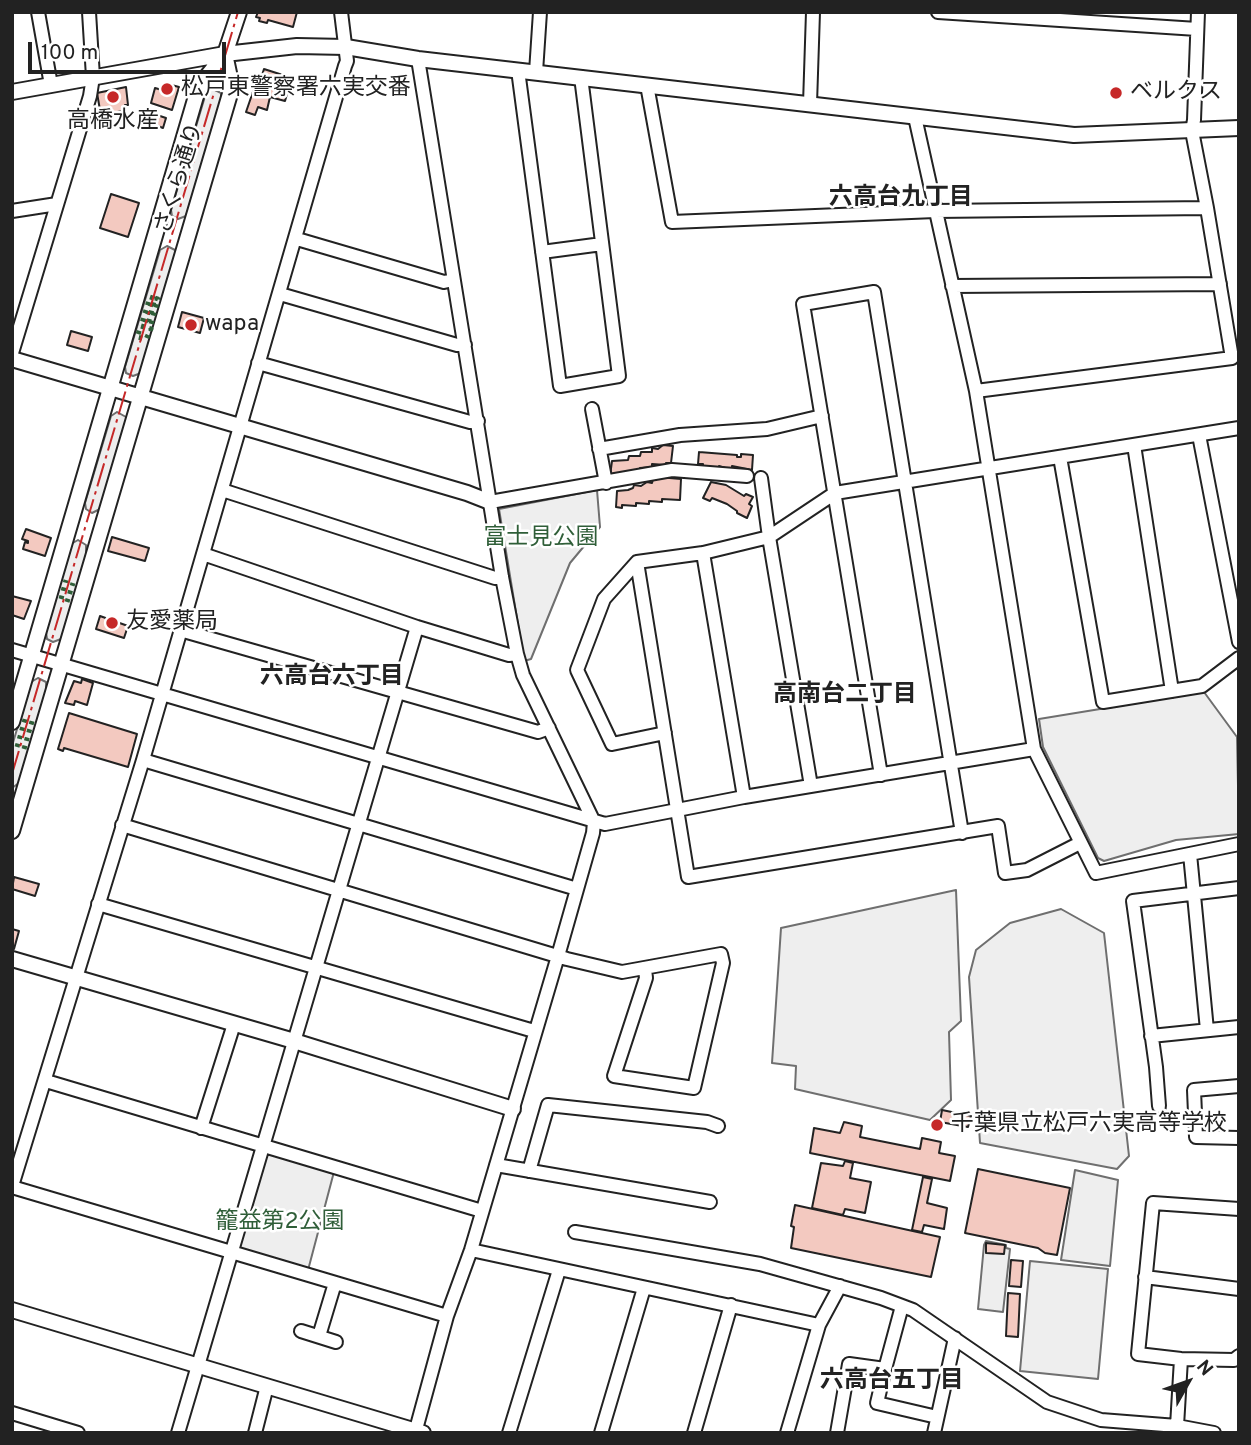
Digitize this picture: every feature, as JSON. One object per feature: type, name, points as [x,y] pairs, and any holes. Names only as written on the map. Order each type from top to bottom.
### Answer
[{"type":"street","points":[[38,12],[51,85]]},
{"type":"street","points":[[12,353],[90,96],[93,77],[89,12]]},
{"type":"street","points":[[225,54],[239,12]]},
{"type":"street","points":[[341,12],[347,61],[241,428],[46,1082],[12,1187],[447,1316]]},
{"type":"street","points":[[536,72],[540,12]]},
{"type":"street","points":[[810,104],[813,12]]},
{"type":"street","points":[[938,12],[1197,30]]},
{"type":"street","points":[[976,391],[1232,358],[1192,131],[1195,120],[1198,12]]},
{"type":"street","points":[[12,92],[225,54],[297,46],[346,47],[418,59],[1074,135],[1239,128]]},
{"type":"street","name":"さくら通り","points":[[12,722],[199,86],[225,54]]},
{"type":"street","name":"さくら通り","points":[[12,831],[232,86],[225,54]]},
{"type":"street","points":[[12,1310],[418,1432],[447,1316],[471,1250],[513,1109],[594,822],[523,675],[517,654],[502,577],[418,59]]},
{"type":"street","points":[[518,70],[560,386],[619,376],[581,78]]},
{"type":"street","points":[[647,85],[672,222],[935,211],[1207,208]]},
{"type":"street","points":[[915,117],[976,391],[1034,749],[1096,873],[1239,844]]},
{"type":"street","points":[[12,211],[57,204]]},
{"type":"street","points":[[297,239],[444,282],[453,280]]},
{"type":"street","points":[[542,252],[602,243]]},
{"type":"street","points":[[952,286],[1220,284]]},
{"type":"street","points":[[881,775],[803,304],[874,292],[962,833]]},
{"type":"street","points":[[280,294],[465,345]]},
{"type":"street","points":[[12,359],[490,502],[672,470],[747,476]]},
{"type":"street","points":[[258,363],[470,422],[478,421]]},
{"type":"street","points":[[592,409],[606,483]]},
{"type":"street","points":[[600,449],[680,435],[767,429],[822,416]]},
{"type":"street","points":[[665,733],[612,744],[577,670],[604,599],[637,562],[703,553],[769,537],[835,493],[1239,428]]},
{"type":"street","points":[[1199,435],[1239,642]]},
{"type":"street","points":[[1134,445],[1172,691]]},
{"type":"street","points":[[1060,457],[1103,702],[1202,686],[1239,658]]},
{"type":"street","points":[[761,478],[811,786]]},
{"type":"street","points":[[222,490],[495,578],[502,577]]},
{"type":"street","points":[[703,553],[744,797]]},
{"type":"street","points":[[203,554],[417,627],[509,655],[517,654]]},
{"type":"street","points":[[637,562],[688,877],[998,826],[1005,873],[1027,870],[1080,843]]},
{"type":"street","points":[[178,1433],[417,627]]},
{"type":"street","points":[[180,630],[538,732],[549,727]]},
{"type":"street","points":[[12,650],[605,824],[744,797],[1034,749]]},
{"type":"street","points":[[142,760],[577,889]]},
{"type":"street","points":[[122,825],[558,956],[622,972],[721,954],[723,963],[694,1088],[614,1076],[646,978],[645,969]]},
{"type":"street","points":[[1190,854],[1207,1030]]},
{"type":"street","points":[[1158,1106],[1156,1067],[1133,901],[1239,888]]},
{"type":"street","points":[[98,904],[534,1031]]},
{"type":"street","points":[[12,959],[294,1041],[513,1109]]},
{"type":"street","points":[[201,1128],[234,1024]]},
{"type":"street","points":[[1151,1036],[1239,1027]]},
{"type":"street","points":[[46,1082],[481,1211]]},
{"type":"street","points":[[1239,1086],[1194,1090],[1196,1137],[1239,1138]]},
{"type":"street","points":[[529,1171],[548,1105],[707,1122],[718,1126]]},
{"type":"street","points":[[496,1165],[710,1202]]},
{"type":"street","points":[[1239,1209],[1153,1203],[1138,1354],[1181,1359],[1234,1360],[1239,1356]]},
{"type":"street","points":[[575,1232],[760,1264],[840,1286],[914,1310],[1047,1402],[1101,1420],[1177,1426],[1214,1433]]},
{"type":"street","points":[[471,1250],[819,1325]]},
{"type":"street","points":[[509,1433],[559,1270]]},
{"type":"street","points":[[1145,1277],[1239,1289]]},
{"type":"street","points":[[319,1336],[335,1283]]},
{"type":"street","points":[[788,1433],[819,1325],[840,1286]]},
{"type":"street","points":[[601,1433],[644,1288]]},
{"type":"street","points":[[695,1433],[731,1304]]},
{"type":"street","points":[[902,1306],[877,1403],[937,1417]]},
{"type":"street","points":[[302,1331],[336,1342]]},
{"type":"street","points":[[934,1433],[955,1338]]},
{"type":"street","points":[[1177,1426],[1181,1359]]},
{"type":"street","points":[[838,1433],[849,1364],[885,1369]]},
{"type":"street","points":[[255,1433],[267,1386]]},
{"type":"street","points":[[12,1413],[78,1433]]},
{"type":"green space","points":[[213,89],[221,93],[221,105],[186,216],[178,219],[172,216],[171,210],[206,93]]},
{"type":"green space","points":[[167,246],[177,254],[141,373],[133,376],[126,373],[125,367],[160,250]]},
{"type":"green space","points":[[117,412],[126,417],[127,421],[100,509],[92,513],[86,509],[85,503],[111,416]]},
{"type":"green space","name":"富士見公園","points":[[597,490],[600,527],[570,563],[531,659],[524,661],[499,509]]},
{"type":"green space","points":[[78,540],[86,545],[86,557],[61,639],[53,642],[47,639],[46,632],[71,544]]},
{"type":"green space","points":[[38,678],[46,682],[46,694],[19,783],[12,788],[12,746],[31,682]]},
{"type":"green space","points":[[1204,692],[1237,737],[1239,834],[1176,840],[1104,861],[1098,858],[1043,747],[1039,719]]},
{"type":"green space","points":[[956,890],[961,1021],[949,1032],[951,1100],[930,1120],[795,1089],[796,1066],[772,1063],[781,928]]},
{"type":"green space","points":[[1061,909],[1104,933],[1129,1156],[1117,1169],[980,1143],[969,977],[976,950],[1010,923]]},
{"type":"green space","name":"籠益第2公園","points":[[263,1147],[335,1168],[307,1274],[232,1252]]},
{"type":"green space","points":[[1075,1170],[1118,1180],[1110,1266],[1061,1260]]},
{"type":"green space","points":[[986,1241],[1006,1245],[1006,1248],[1010,1249],[1003,1312],[978,1309]]},
{"type":"green space","points":[[1030,1261],[1108,1269],[1098,1379],[1020,1371]]},
{"type":"building","points":[[258,12],[297,12],[293,27],[268,20],[267,23],[259,21],[260,18],[256,17]]},
{"type":"building","points":[[264,69],[291,80],[285,101],[270,97],[267,110],[258,107],[255,115],[246,112]]},
{"type":"building","points":[[164,83],[179,87],[172,110],[151,103],[155,88],[162,90]]},
{"type":"building","points":[[126,87],[126,110],[113,113],[111,108],[100,110],[97,93]]},
{"type":"building","points":[[148,112],[166,118],[163,128],[145,121]]},
{"type":"building","points":[[111,194],[139,203],[128,237],[100,228]]},
{"type":"building","points":[[182,312],[204,318],[200,333],[178,327]]},
{"type":"building","points":[[71,331],[92,337],[88,351],[67,345]]},
{"type":"building","points":[[663,445],[673,446],[671,463],[652,464],[652,467],[640,468],[640,471],[630,471],[629,476],[610,476],[612,461],[628,460],[629,456],[640,456],[641,452],[652,452],[652,448],[658,449]]},
{"type":"building","points":[[699,452],[737,457],[741,457],[741,454],[753,455],[752,470],[732,466],[732,470],[719,466],[719,470],[703,469],[703,464],[698,464]]},
{"type":"building","points":[[653,479],[681,479],[680,500],[662,499],[662,502],[649,501],[649,504],[636,503],[636,506],[616,507],[617,491],[652,483]]},
{"type":"building","points":[[711,482],[726,485],[744,496],[746,494],[753,497],[747,518],[727,504],[712,498],[710,501],[703,498]]},
{"type":"building","points":[[26,529],[51,538],[45,556],[23,549],[25,542],[28,543],[22,539]]},
{"type":"building","points":[[112,537],[149,548],[145,561],[108,551]]},
{"type":"building","points":[[12,596],[31,601],[24,619],[12,615]]},
{"type":"building","points":[[100,616],[128,626],[124,638],[96,629]]},
{"type":"building","points":[[82,679],[93,683],[87,705],[75,701],[74,705],[65,703],[74,681],[81,683]]},
{"type":"building","points":[[69,713],[137,734],[128,767],[64,748],[63,751],[58,749]]},
{"type":"building","points":[[14,877],[39,884],[35,896],[12,889]]},
{"type":"building","points":[[12,929],[19,931],[14,949],[12,949]]},
{"type":"building","points":[[942,1110],[971,1116],[968,1127],[940,1122]]},
{"type":"building","points":[[844,1122],[862,1126],[860,1137],[920,1149],[922,1138],[941,1142],[939,1153],[955,1156],[950,1181],[810,1153],[814,1128],[840,1133]]},
{"type":"building","points":[[845,1161],[853,1163],[850,1178],[871,1182],[865,1213],[845,1209],[843,1215],[812,1208],[821,1163],[843,1166]]},
{"type":"building","points":[[978,1169],[1070,1188],[1057,1255],[1045,1253],[1038,1248],[965,1233]]},
{"type":"building","points":[[923,1177],[932,1179],[927,1203],[947,1208],[944,1229],[924,1225],[922,1232],[912,1230]]},
{"type":"building","points":[[795,1205],[940,1237],[931,1277],[791,1248]]},
{"type":"building","points":[[986,1243],[1005,1245],[1004,1254],[986,1253]]},
{"type":"building","points":[[1011,1260],[1023,1261],[1021,1287],[1009,1286]]},
{"type":"building","points":[[1008,1293],[1020,1294],[1018,1337],[1006,1336]]},
{"type":"hedge","points":[[150,297],[153,298],[145,323],[142,323],[150,297]]},
{"type":"hedge","points":[[155,298],[158,299],[151,324],[148,324],[155,298]]},
{"type":"hedge","points":[[141,326],[151,329],[146,339],[137,337],[141,326]]},
{"type":"hedge","points":[[61,599],[66,580]]},
{"type":"hedge","points":[[67,602],[73,583]]},
{"type":"hedge","points":[[17,747],[26,716]]},
{"type":"hedge","points":[[24,749],[33,718]]},
{"type":"power","points":[[12,774],[238,12]]},
{"type":"place","name":"松戸東警察署六実交番","points":[[167,89]]},
{"type":"place","name":"ベルクス","points":[[1116,93]]},
{"type":"place","name":"高橋水産","points":[[113,97]]},
{"type":"place","name":"wapa","points":[[191,325]]},
{"type":"place","name":"友愛薬局","points":[[112,623]]},
{"type":"place","name":"千葉県立松戸六実高等学校","points":[[937,1125]]},
{"type":"district","name":"六高台九丁目","points":[[901,199]]},
{"type":"district","name":"六高台六丁目","points":[[332,678]]},
{"type":"district","name":"高南台二丁目","points":[[845,696]]},
{"type":"district","name":"六高台五丁目","points":[[892,1382]]}]
